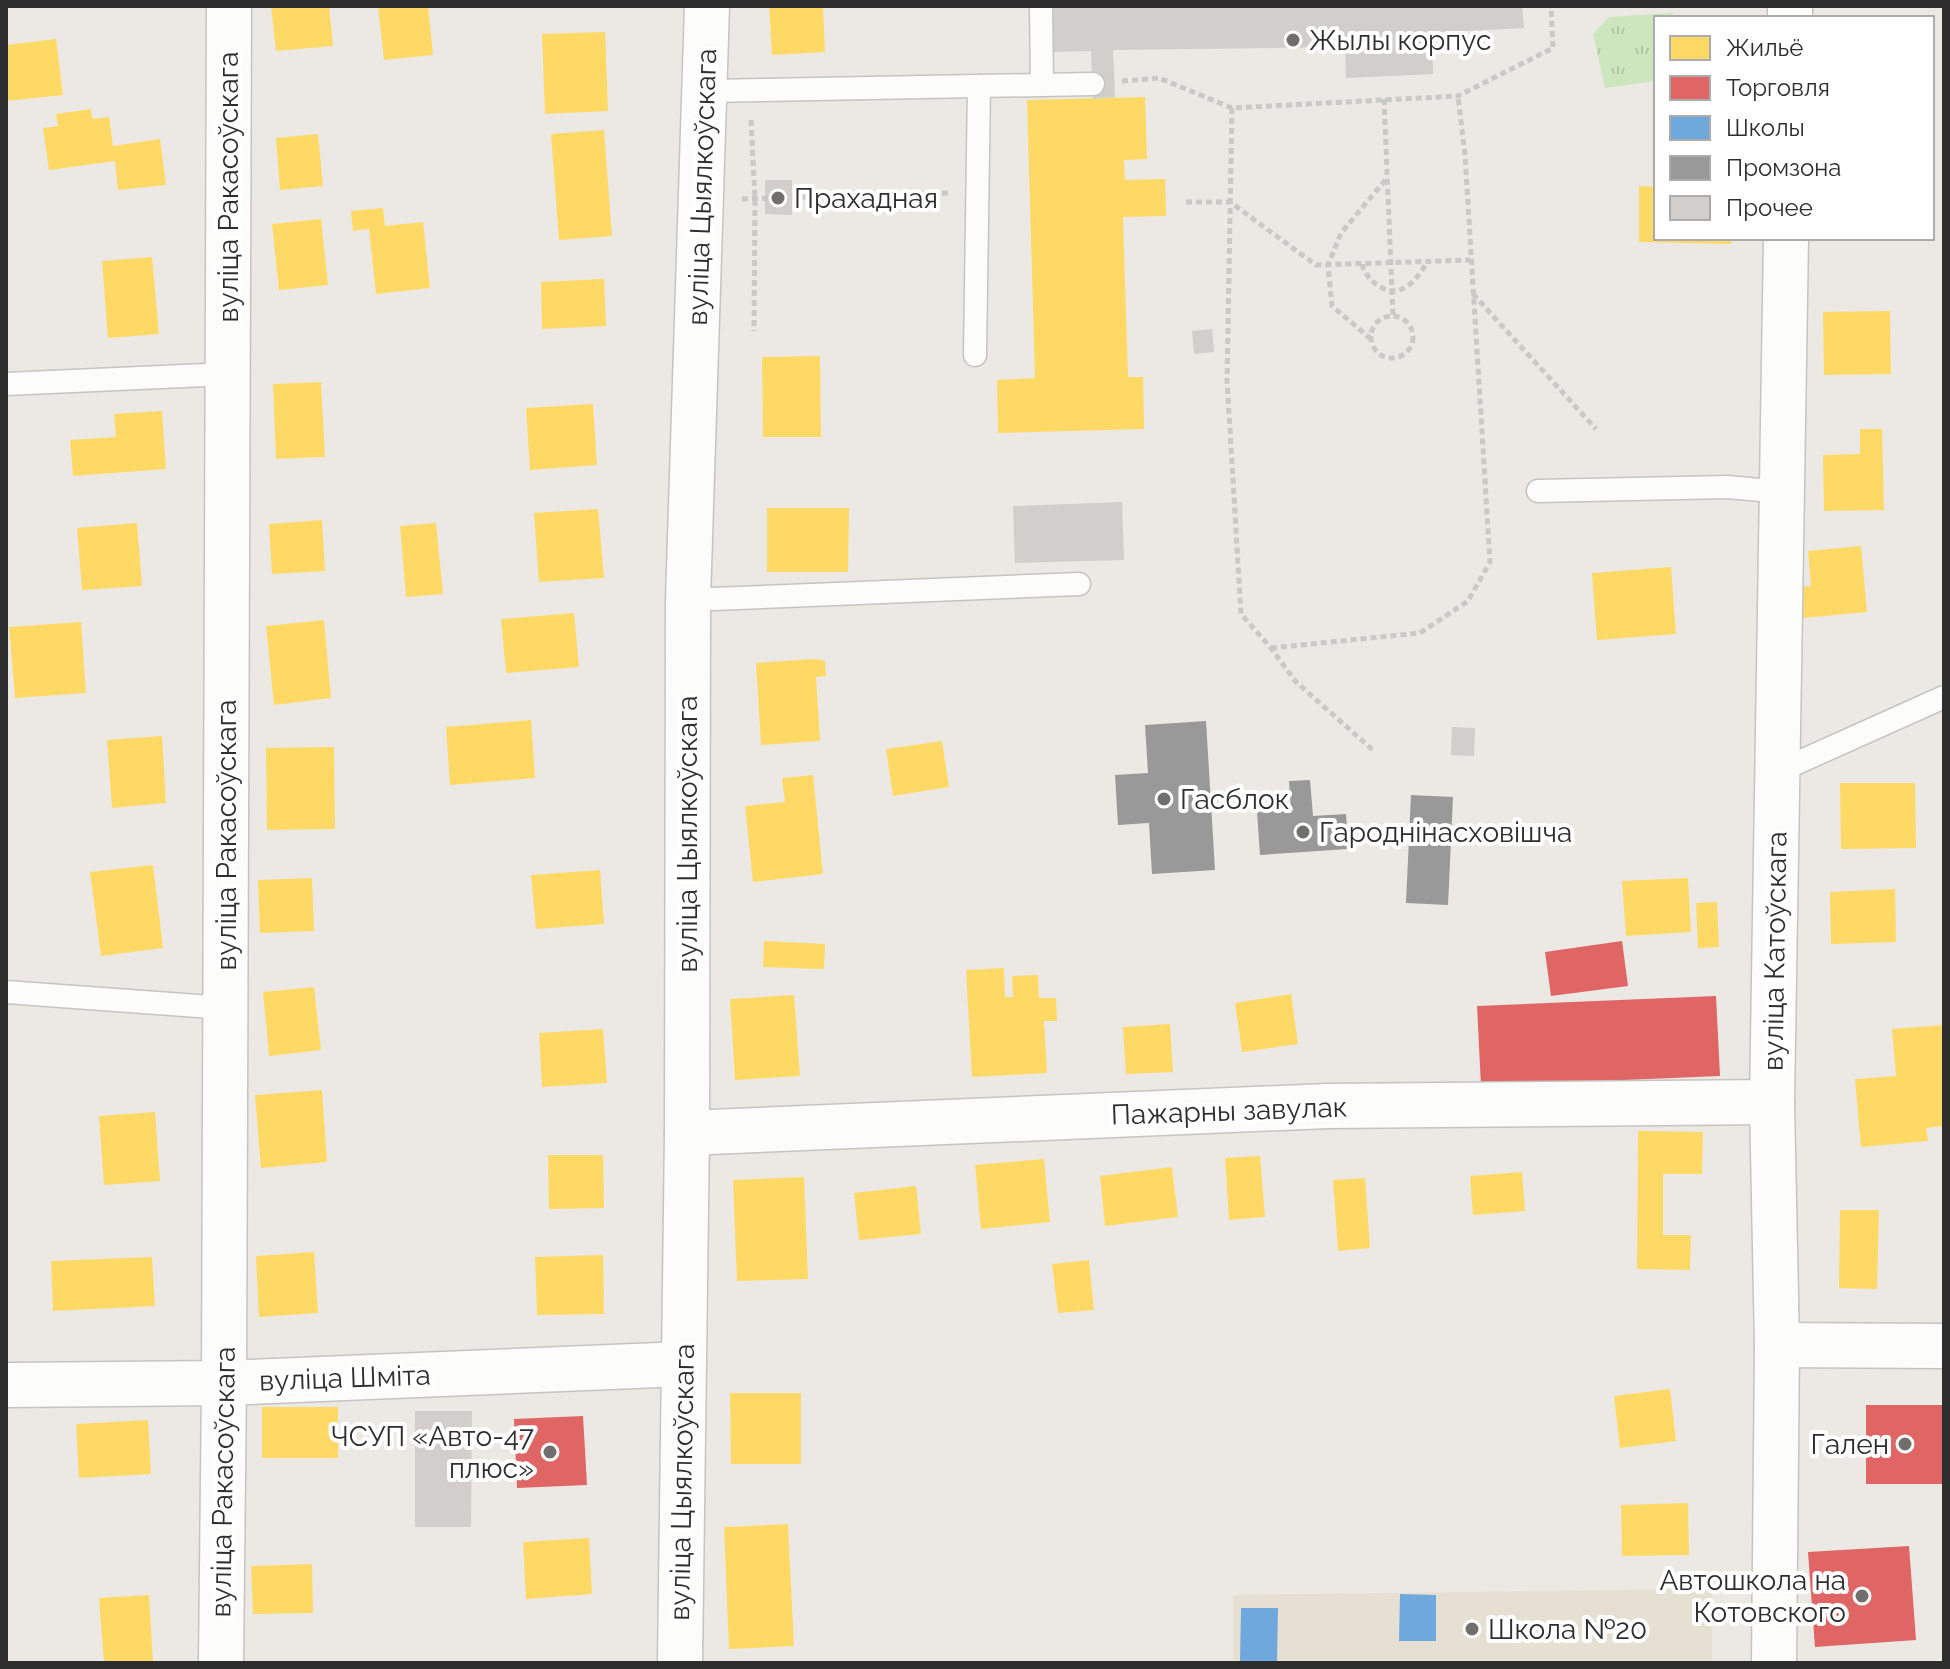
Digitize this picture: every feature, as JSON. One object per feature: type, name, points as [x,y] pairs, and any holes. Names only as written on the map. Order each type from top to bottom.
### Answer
[{"type":"street","name":"вуліца Ракасоўскага","points":[[221,1663],[229,6]]},
{"type":"street","name":"вуліца Цыялкоўскага","points":[[680,1663],[687,1133],[688,600],[707,91],[707,6]]},
{"type":"street","name":"вуліца Катоўскага","points":[[1774,1663],[1777,1345],[1772,1102],[1786,240]]},
{"type":"street","name":"Пажарны завулак","points":[[687,1133],[1327,1106],[1772,1102]]},
{"type":"street","points":[[1777,1345],[1944,1346]]},
{"type":"street","name":"вуліца Шміта","points":[[6,1385],[224,1383],[683,1364]]},
{"type":"lane","points":[[1041,6],[1042,85]]},
{"type":"lane","points":[[707,91],[1093,84]]},
{"type":"lane","points":[[975,355],[979,86]]},
{"type":"lane","points":[[6,384],[228,374]]},
{"type":"lane","points":[[1538,491],[1727,487],[1782,492]]},
{"type":"lane","points":[[688,600],[1079,584]]},
{"type":"lane","points":[[1779,771],[1944,697]]},
{"type":"lane","points":[[6,992],[225,1008]]},
{"type":"path","points":[[1093,84],[1159,78],[1232,108],[1458,96],[1553,48],[1551,6]]},
{"type":"path","points":[[750,90],[755,199],[754,331]]},
{"type":"path","points":[[1271,648],[1420,633],[1468,601],[1490,562],[1465,155],[1458,96]]},
{"type":"path","points":[[1384,99],[1393,316]]},
{"type":"path","points":[[1232,108],[1227,380],[1241,614],[1296,682],[1374,751]]},
{"type":"path","points":[[1371,339],[1371,332],[1379,320],[1393,316],[1410,327],[1413,340],[1401,356],[1388,358],[1377,351],[1371,339],[1332,306],[1328,265],[1341,233],[1388,177]]},
{"type":"path","points":[[701,200],[977,193]]},
{"type":"path","points":[[1186,202],[1230,202],[1316,265],[1470,260]]},
{"type":"path","points":[[1362,264],[1365,275],[1377,285],[1392,291],[1405,289],[1428,261]]},
{"type":"path","points":[[1472,293],[1596,429]]},
{"type":"shaded area","name":"Школа №20","points":[[1712,1589],[1712,1663],[1233,1663],[1233,1595]]},
{"type":"green space","points":[[1673,13],[1673,16],[1654,16],[1654,81],[1605,88],[1593,34],[1609,17]]},
{"type":"building: Жильё","points":[[271,6],[329,6],[333,46],[276,51]]},
{"type":"building: Жильё","points":[[378,6],[428,6],[433,55],[384,60]]},
{"type":"building: Жильё","points":[[769,6],[823,6],[825,52],[772,55]]},
{"type":"building: Жильё","points":[[605,32],[608,111],[545,114],[542,34]]},
{"type":"building: Жильё","points":[[56,39],[63,95],[6,101],[6,45]]},
{"type":"building: Жильё","points":[[1145,97],[1147,159],[1124,160],[1125,180],[1165,179],[1166,216],[1123,217],[1128,377],[1143,377],[1144,429],[998,433],[997,380],[1035,378],[1027,100]]},
{"type":"building: Жильё","points":[[91,109],[92,119],[109,117],[113,146],[160,139],[166,185],[118,190],[115,161],[49,170],[43,128],[58,126],[56,114]]},
{"type":"building: Жильё","points":[[604,130],[612,236],[559,240],[551,134]]},
{"type":"building: Жильё","points":[[318,134],[323,186],[280,190],[276,138]]},
{"type":"building: Жильё","points":[[1639,186],[1654,187],[1654,240],[1731,240],[1731,244],[1639,242]]},
{"type":"building: Жильё","points":[[383,208],[385,226],[423,222],[430,288],[376,294],[369,229],[353,231],[351,211]]},
{"type":"building: Жильё","points":[[321,219],[328,285],[279,290],[272,224]]},
{"type":"building: Жильё","points":[[152,257],[159,334],[108,338],[102,261]]},
{"type":"building: Жильё","points":[[604,279],[606,326],[542,329],[541,282]]},
{"type":"building: Жильё","points":[[1890,311],[1891,374],[1824,375],[1823,312]]},
{"type":"building: Жильё","points":[[820,356],[821,437],[763,437],[762,357]]},
{"type":"building: Жильё","points":[[321,382],[325,457],[276,459],[273,384]]},
{"type":"building: Жильё","points":[[593,404],[597,465],[530,470],[526,408]]},
{"type":"building: Жильё","points":[[162,411],[166,469],[73,476],[70,440],[116,437],[114,414]]},
{"type":"building: Жильё","points":[[1860,429],[1882,429],[1884,510],[1824,511],[1823,455],[1860,454]]},
{"type":"building: Жильё","points":[[767,508],[849,508],[848,572],[767,572]]},
{"type":"building: Жильё","points":[[598,509],[604,578],[539,582],[534,513]]},
{"type":"building: Жильё","points":[[322,520],[325,571],[272,574],[269,524]]},
{"type":"building: Жильё","points":[[137,523],[142,586],[82,590],[77,528]]},
{"type":"building: Жильё","points":[[436,523],[443,594],[406,597],[400,526]]},
{"type":"building: Жильё","points":[[1861,546],[1867,612],[1803,618],[1799,587],[1811,586],[1808,551]]},
{"type":"building: Жильё","points":[[1671,567],[1676,634],[1597,640],[1592,573]]},
{"type":"building: Жильё","points":[[574,613],[579,667],[506,673],[501,619]]},
{"type":"building: Жильё","points":[[324,620],[331,698],[274,705],[266,626]]},
{"type":"building: Жильё","points":[[81,622],[86,693],[15,698],[9,627]]},
{"type":"building: Жильё","points":[[825,661],[826,676],[816,677],[820,741],[761,745],[756,663]]},
{"type":"building: Жильё","points":[[531,720],[535,778],[450,785],[446,727]]},
{"type":"building: Жильё","points":[[162,736],[166,803],[112,808],[107,740]]},
{"type":"building: Жильё","points":[[942,741],[949,787],[893,796],[886,749]]},
{"type":"building: Жильё","points":[[334,747],[335,829],[267,830],[266,748]]},
{"type":"building: Жильё","points":[[813,775],[823,874],[753,882],[745,806],[785,802],[782,778]]},
{"type":"building: Жильё","points":[[1840,783],[1915,783],[1916,848],[1841,849]]},
{"type":"building: Жильё","points":[[153,865],[163,948],[101,956],[90,872]]},
{"type":"building: Жильё","points":[[600,870],[604,924],[536,929],[531,875]]},
{"type":"building: Жильё","points":[[312,878],[314,931],[260,933],[258,880]]},
{"type":"building: Жильё","points":[[1688,878],[1691,932],[1626,936],[1622,881]]},
{"type":"building: Жильё","points":[[1895,889],[1896,942],[1831,944],[1830,892]]},
{"type":"building: Жильё","points":[[1717,902],[1719,947],[1698,948],[1696,903]]},
{"type":"building: Жильё","points":[[764,941],[825,944],[824,969],[763,967]]},
{"type":"building: Жильё","points":[[1004,968],[1005,997],[1013,997],[1012,976],[1038,975],[1039,998],[1056,998],[1057,1021],[1044,1021],[1047,1073],[972,1077],[966,970]]},
{"type":"building: Жильё","points":[[314,987],[321,1050],[269,1056],[263,992]]},
{"type":"building: Жильё","points":[[1291,994],[1298,1044],[1242,1052],[1235,1003]]},
{"type":"building: Жильё","points":[[794,995],[800,1076],[735,1080],[730,999]]},
{"type":"building: Жильё","points":[[1170,1024],[1173,1072],[1126,1074],[1123,1027]]},
{"type":"building: Жильё","points":[[1944,1025],[1944,1126],[1926,1128],[1928,1141],[1861,1147],[1855,1079],[1896,1076],[1892,1029]]},
{"type":"building: Жильё","points":[[603,1029],[607,1083],[542,1087],[539,1033]]},
{"type":"building: Жильё","points":[[322,1090],[327,1162],[261,1168],[255,1095]]},
{"type":"building: Жильё","points":[[155,1112],[160,1181],[104,1185],[99,1116]]},
{"type":"building: Жильё","points":[[1638,1131],[1703,1132],[1702,1174],[1663,1174],[1663,1235],[1691,1235],[1690,1270],[1637,1269]]},
{"type":"building: Жильё","points":[[548,1155],[603,1155],[604,1208],[549,1209]]},
{"type":"building: Жильё","points":[[1260,1156],[1265,1217],[1229,1220],[1225,1158]]},
{"type":"building: Жильё","points":[[1044,1159],[1050,1222],[981,1229],[975,1165]]},
{"type":"building: Жильё","points":[[1172,1167],[1178,1217],[1105,1226],[1100,1176]]},
{"type":"building: Жильё","points":[[1522,1172],[1525,1211],[1473,1215],[1470,1176]]},
{"type":"building: Жильё","points":[[804,1177],[808,1279],[737,1281],[733,1180]]},
{"type":"building: Жильё","points":[[1365,1178],[1370,1248],[1338,1251],[1333,1180]]},
{"type":"building: Жильё","points":[[916,1186],[921,1234],[859,1240],[854,1193]]},
{"type":"building: Жильё","points":[[1840,1210],[1879,1210],[1877,1289],[1839,1288]]},
{"type":"building: Жильё","points":[[314,1252],[318,1313],[259,1317],[256,1256]]},
{"type":"building: Жильё","points":[[603,1255],[604,1314],[537,1315],[535,1257]]},
{"type":"building: Жильё","points":[[152,1257],[155,1306],[53,1311],[51,1261]]},
{"type":"building: Жильё","points":[[1089,1260],[1094,1310],[1058,1313],[1052,1264]]},
{"type":"building: Жильё","points":[[1670,1389],[1676,1441],[1620,1448],[1614,1396]]},
{"type":"building: Жильё","points":[[730,1393],[801,1393],[801,1464],[731,1464]]},
{"type":"building: Жильё","points":[[262,1407],[338,1407],[338,1458],[262,1458]]},
{"type":"building: Жильё","points":[[148,1420],[151,1474],[79,1478],[76,1424]]},
{"type":"building: Жильё","points":[[1688,1503],[1689,1555],[1622,1556],[1621,1505]]},
{"type":"building: Жильё","points":[[788,1524],[794,1646],[729,1649],[724,1527]]},
{"type":"building: Жильё","points":[[589,1538],[592,1594],[526,1599],[523,1542]]},
{"type":"building: Жильё","points":[[312,1564],[313,1613],[253,1614],[251,1566]]},
{"type":"building: Жильё","points":[[149,1595],[153,1663],[104,1663],[99,1598]]},
{"type":"building: Торговля","points":[[1622,941],[1628,986],[1551,996],[1545,952]]},
{"type":"building: Торговля","points":[[1716,996],[1720,1076],[1481,1086],[1477,1006]]},
{"type":"building: Торговля","name":"Гален","points":[[1866,1405],[1944,1405],[1944,1484],[1866,1484]]},
{"type":"building: Торговля","name":"ЧСУП «Авто-47 плюс»","points":[[583,1416],[587,1485],[517,1488],[514,1419]]},
{"type":"building: Торговля","name":"Автошкола на Котовского","points":[[1909,1546],[1916,1640],[1815,1647],[1808,1552]]},
{"type":"building: Школы","points":[[1400,1594],[1436,1595],[1436,1641],[1399,1641]]},
{"type":"building: Школы","points":[[1241,1608],[1278,1608],[1277,1663],[1240,1663]]},
{"type":"building: Промзона","name":"Гасблок","points":[[1206,721],[1215,870],[1152,874],[1149,823],[1118,825],[1115,775],[1148,773],[1145,725]]},
{"type":"building: Промзона","name":"Гароднінасховішча","points":[[1310,780],[1313,816],[1346,814],[1348,849],[1260,855],[1257,812],[1291,809],[1289,781]]},
{"type":"building: Промзона","points":[[1411,795],[1453,797],[1448,905],[1406,903]]},
{"type":"building: Прочее","name":"Жылы корпус","points":[[1052,6],[1522,6],[1524,28],[1432,33],[1433,74],[1346,78],[1345,47],[1113,50],[1115,97],[1093,99],[1091,51],[1054,52]]},
{"type":"building: Прочее","name":"Прахадная","points":[[765,180],[792,180],[792,215],[765,214]]},
{"type":"building: Прочее","points":[[1212,329],[1214,352],[1194,354],[1192,331]]},
{"type":"building: Прочее","points":[[1122,502],[1124,560],[1015,563],[1013,506]]},
{"type":"building: Прочее","points":[[1452,727],[1475,728],[1474,756],[1451,755]]},
{"type":"building: Прочее","points":[[415,1411],[472,1411],[471,1527],[415,1527]]},
{"type":"place","name":"Жылы корпус","points":[[1293,40]]},
{"type":"place","name":"Прахадная","points":[[778,198]]},
{"type":"place","name":"Гасблок","points":[[1164,799]]},
{"type":"place","name":"Гароднінасховішча","points":[[1303,832]]},
{"type":"place","name":"Гален","points":[[1905,1444]]},
{"type":"place","name":"ЧСУП «Авто-47 плюс»","points":[[550,1452]]},
{"type":"place","name":"Автошкола на Котовского","points":[[1862,1596]]},
{"type":"place","name":"Школа №20","points":[[1472,1629]]}]
